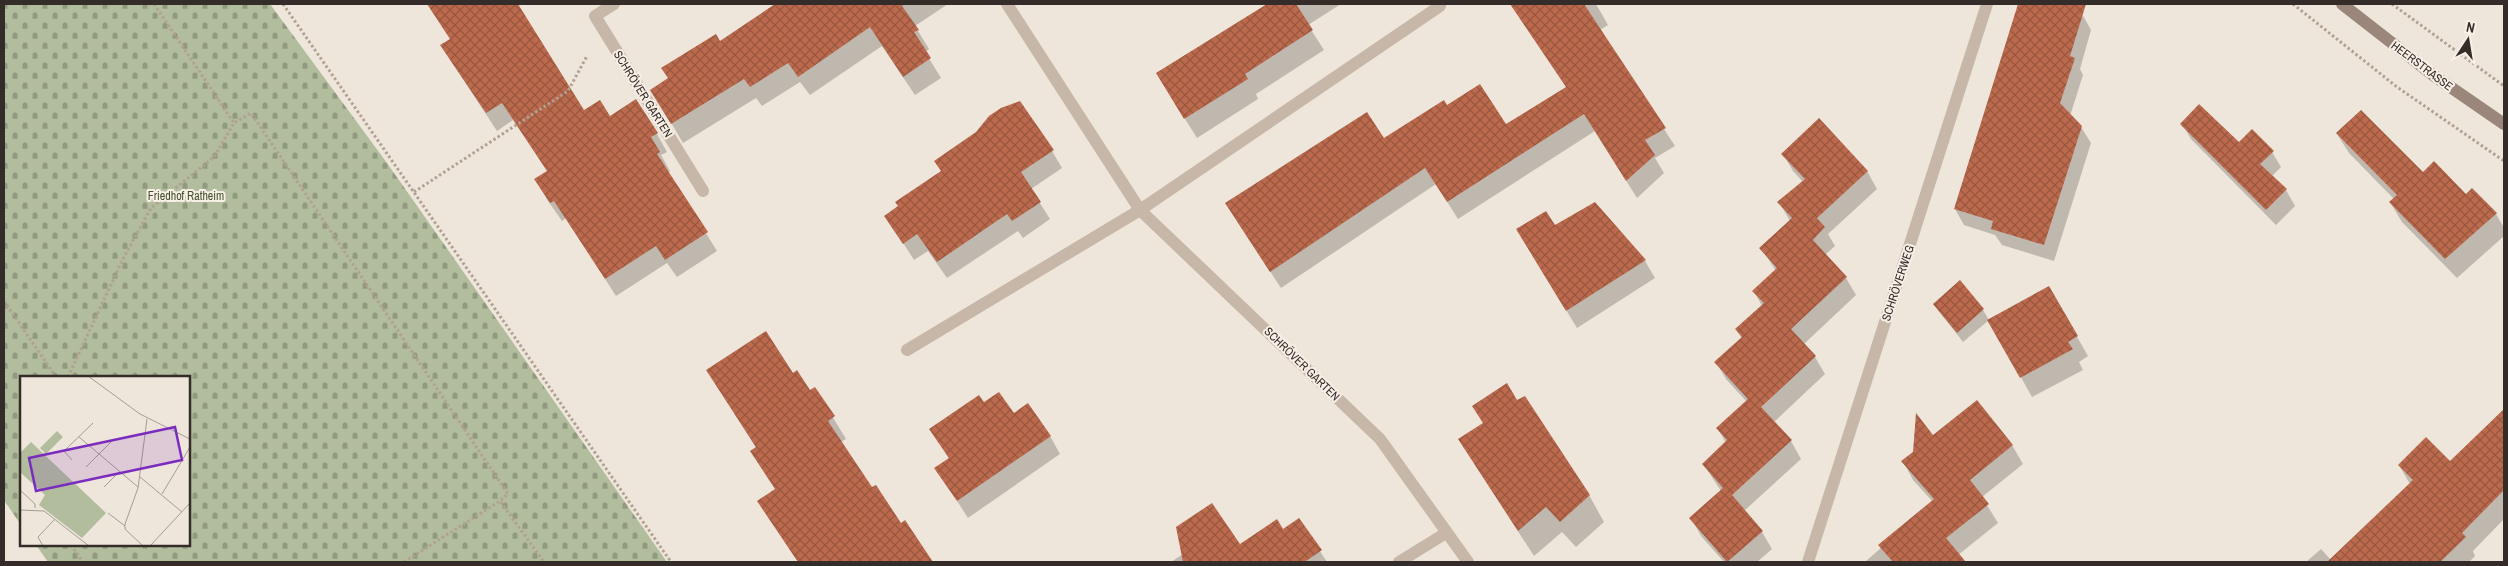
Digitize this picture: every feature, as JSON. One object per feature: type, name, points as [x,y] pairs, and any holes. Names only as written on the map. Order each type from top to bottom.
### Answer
[{"type":"main road","name":"HEERSTRASSE","points":[[2342,4],[2433,75],[2504,124]]},
{"type":"street","points":[[595,16],[614,4]]},
{"type":"street","name":"SCHRÖVER GARTEN","points":[[1007,4],[1140,210],[1380,439],[1468,562]]},
{"type":"street","name":"SCHRÖVERWEG","points":[[1808,562],[1987,4]]},
{"type":"street","points":[[907,350],[1140,210],[1440,6]]},
{"type":"street","name":"SCHRÖVER GARTEN","points":[[595,16],[703,192]]},
{"type":"street","points":[[1399,562],[1446,532]]},
{"type":"path","points":[[154,4],[234,122]]},
{"type":"path","points":[[283,4],[671,562]]},
{"type":"path","points":[[2293,4],[2397,87],[2504,161]]},
{"type":"path","points":[[2392,4],[2504,86]]},
{"type":"path","points":[[414,192],[568,90],[586,61],[595,16]]},
{"type":"path","points":[[68,376],[122,259],[152,208],[214,157],[234,122],[251,113],[508,494],[404,562]]},
{"type":"path","points":[[4,301],[55,376]]},
{"type":"path","points":[[500,501],[544,562]]},
{"type":"path","points":[[72,546],[83,562]]},
{"type":"green space","name":"Friedhof Ratheim","points":[[4,4],[270,4],[387,163],[667,562],[48,562],[37,546],[190,546],[190,376],[20,376],[20,524],[4,500]]},
{"type":"building","points":[[427,4],[518,4],[584,110],[600,100],[610,116],[636,99],[658,133],[651,137],[660,152],[657,154],[708,232],[665,260],[656,246],[605,279],[554,201],[550,203],[534,179],[547,171],[502,103],[486,113],[440,45],[450,39]]},
{"type":"building","points":[[775,4],[905,4],[902,6],[919,30],[914,32],[931,58],[903,77],[870,27],[798,77],[788,63],[750,87],[744,79],[671,124],[650,90],[668,78],[661,68],[716,34],[720,41]]},
{"type":"building","points":[[1267,4],[1296,4],[1313,30],[1245,74],[1248,79],[1184,119],[1156,73]]},
{"type":"building","points":[[1510,4],[1584,4],[1666,128],[1645,140],[1655,155],[1626,181],[1584,114],[1447,202],[1425,168],[1270,272],[1225,203],[1367,112],[1384,138],[1444,100],[1447,105],[1480,84],[1506,124],[1566,87]]},
{"type":"building","points":[[2018,4],[2086,4],[2070,56],[2075,58],[2060,103],[2082,126],[2044,245],[1991,229],[1993,221],[1954,209]]},
{"type":"building","points":[[1020,101],[1054,150],[1021,172],[1041,202],[1012,221],[1007,214],[937,262],[917,234],[903,244],[884,216],[898,206],[895,202],[941,171],[934,161],[976,132],[989,116],[1001,108]]},
{"type":"building","points":[[2199,104],[2239,142],[2252,129],[2274,151],[2260,164],[2287,189],[2266,210],[2180,124]]},
{"type":"building","points":[[2361,110],[2423,172],[2434,161],[2466,194],[2472,188],[2497,213],[2445,259],[2389,202],[2397,195],[2336,133]]},
{"type":"building","points":[[1819,118],[1868,171],[1817,218],[1825,227],[1813,240],[1847,277],[1791,329],[1816,356],[1761,407],[1792,440],[1732,495],[1763,531],[1727,562],[1689,518],[1723,488],[1702,464],[1727,440],[1716,428],[1748,399],[1714,362],[1742,337],[1735,329],[1764,303],[1752,291],[1777,268],[1759,248],[1792,218],[1777,202],[1805,179],[1781,154]]},
{"type":"building","points":[[1595,202],[1646,260],[1566,311],[1516,229],[1546,211],[1555,225]]},
{"type":"building","points":[[1960,280],[1984,309],[1957,333],[1933,304]]},
{"type":"building","points":[[2049,286],[2078,336],[2068,342],[2073,349],[2020,378],[1987,320]]},
{"type":"building","points":[[766,331],[793,373],[797,370],[810,390],[815,387],[835,416],[828,421],[872,487],[876,485],[901,523],[905,520],[933,562],[798,562],[757,501],[775,489],[750,451],[756,447],[706,370]]},
{"type":"building","points":[[1507,383],[1517,400],[1525,396],[1590,495],[1560,522],[1546,507],[1518,531],[1458,439],[1483,423],[1472,406]]},
{"type":"building","points":[[999,392],[1014,413],[1028,403],[1051,436],[957,501],[934,468],[949,458],[929,429],[979,395],[984,402]]},
{"type":"building","points":[[1977,400],[2013,445],[1970,480],[1989,504],[1946,538],[1966,562],[1893,562],[1878,545],[1934,499],[1901,461],[1913,452],[1916,413],[1933,435]]},
{"type":"building","points":[[2504,409],[2504,490],[2462,533],[2466,537],[2440,562],[2327,562],[2413,480],[2398,465],[2426,437],[2450,461]]},
{"type":"building","points":[[1212,503],[1240,544],[1277,519],[1283,529],[1299,518],[1322,550],[1306,561],[1308,562],[1183,562],[1176,527]]}]
